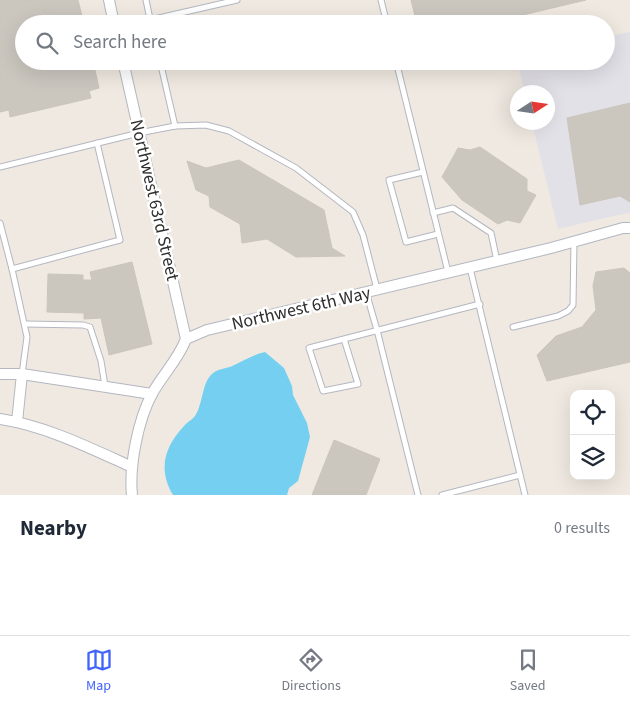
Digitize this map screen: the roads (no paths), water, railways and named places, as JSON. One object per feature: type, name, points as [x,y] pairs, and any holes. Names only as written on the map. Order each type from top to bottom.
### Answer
[{"type":"street","points":[[108,0],[112,15]]},
{"type":"street","name":"Northwest 63rd Street","points":[[125,70],[186,338]]},
{"type":"street","name":"Northwest 6th Way","points":[[186,338],[207,330],[497,261],[623,228],[630,228]]},
{"type":"street","points":[[132,495],[132,467],[136,440],[152,394],[180,354],[186,338]]},
{"type":"street","points":[[0,374],[22,374],[152,394]]},
{"type":"street","points":[[17,422],[22,374]]},
{"type":"street","points":[[0,419],[50,432],[132,467]]},
{"type":"lane","points":[[146,0],[149,15]]},
{"type":"lane","points":[[178,15],[237,0]]},
{"type":"lane","points":[[381,0],[385,15]]},
{"type":"lane","points":[[162,70],[175,126]]},
{"type":"lane","points":[[398,70],[448,272]]},
{"type":"lane","points":[[0,167],[175,126],[206,125],[229,131],[296,168],[353,212],[363,235],[377,290]]},
{"type":"lane","points":[[12,269],[120,240],[97,143]]},
{"type":"lane","points":[[422,172],[390,180],[406,242],[438,234]]},
{"type":"lane","points":[[433,213],[453,208],[491,233],[497,261]]},
{"type":"lane","points":[[0,223],[27,337],[22,374]]},
{"type":"lane","points":[[513,327],[558,316],[568,311],[573,305],[574,241]]},
{"type":"lane","points":[[470,267],[525,495]]},
{"type":"lane","points":[[366,292],[418,495]]},
{"type":"lane","points":[[344,339],[358,384],[323,391],[309,348],[480,304]]},
{"type":"lane","points":[[25,324],[83,325],[90,327],[101,361],[105,387]]},
{"type":"lane","points":[[442,495],[520,475]]},
{"type":"water","points":[[265,352],[284,368],[292,386],[293,395],[307,423],[310,437],[298,481],[289,488],[287,495],[173,495],[166,477],[165,459],[177,434],[198,411],[205,385],[211,375],[216,371]]}]
